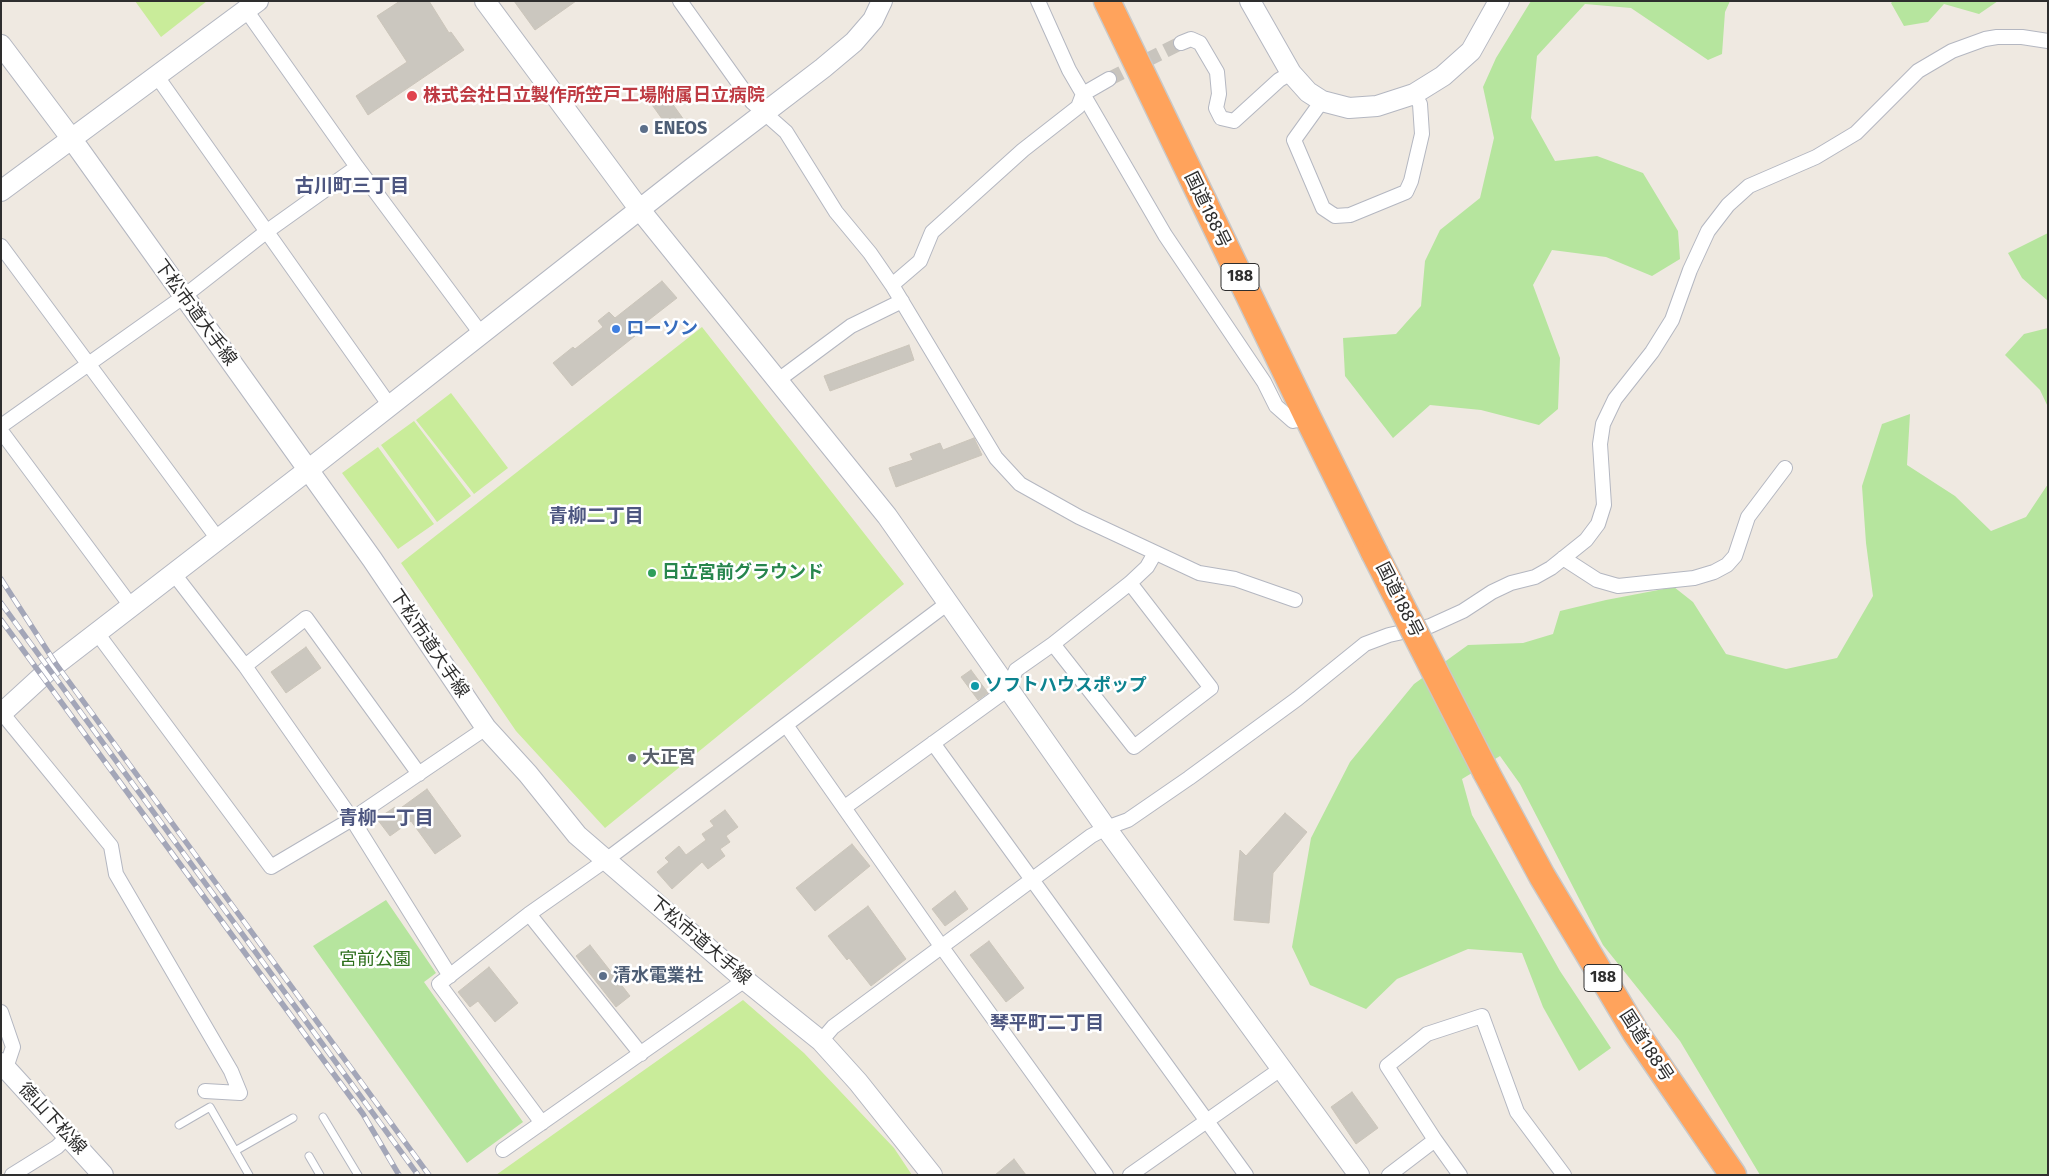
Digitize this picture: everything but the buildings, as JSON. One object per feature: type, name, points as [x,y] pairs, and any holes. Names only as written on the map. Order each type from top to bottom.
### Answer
[{"type":"highway","name":"国道188号","points":[[1108,1],[1308,418],[1486,772],[1542,876],[1636,1033],[1733,1175]]},
{"type":"street","points":[[485,1],[640,210],[888,516],[1106,828],[1359,1175]]},
{"type":"street","points":[[680,1],[752,102],[786,132],[836,212],[870,253],[892,285],[996,458],[1020,484],[1079,517],[1199,573],[1235,579],[1296,600]]},
{"type":"street","points":[[205,1090],[240,1093],[231,1071],[116,874],[111,846],[1,714],[50,669],[824,68],[854,42],[873,20],[882,1]]},
{"type":"street","points":[[1038,1],[1083,94],[1166,235],[1264,382],[1276,406],[1293,421],[1308,418]]},
{"type":"street","points":[[1250,1],[1291,73],[1308,92],[1322,101],[1349,108],[1378,106],[1414,94],[1443,76],[1471,51],[1499,1]]},
{"type":"street","points":[[1,192],[252,5],[358,167],[482,335]]},
{"type":"street","points":[[821,1041],[833,1026],[1091,836],[1128,820],[1189,778],[1322,680],[1365,644],[1389,635],[1430,626],[1463,611],[1505,586],[1535,577],[1551,568],[1586,540],[1598,524],[1604,505],[1600,444],[1603,424],[1615,399],[1652,352],[1672,320],[1690,270],[1708,231],[1728,204],[1749,186],[1816,157],[1856,133],[1918,71],[1952,52],[1984,39],[2022,37],[2048,41]]},
{"type":"street","points":[[1181,43],[1192,39],[1200,43],[1218,72],[1219,94],[1216,108],[1221,118],[1234,121],[1279,80],[1291,73]]},
{"type":"street","name":"下松市道大手線","points":[[3,51],[71,138],[308,470],[372,560],[486,728],[528,774],[577,835],[745,980],[821,1041],[858,1082],[932,1175]]},
{"type":"street","points":[[156,75],[390,406]]},
{"type":"street","points":[[892,285],[920,261],[932,232],[1023,150],[1078,107],[1083,94],[1109,79]]},
{"type":"street","points":[[1322,101],[1294,140],[1323,208],[1334,216],[1350,215],[1406,192],[1412,181],[1422,134],[1420,104],[1414,94]]},
{"type":"street","points":[[1,426],[183,297],[266,232],[358,167]]},
{"type":"street","points":[[1,246],[218,539]]},
{"type":"street","points":[[777,381],[851,326],[902,301]]},
{"type":"street","points":[[1,431],[131,606]]},
{"type":"street","points":[[1563,558],[1597,580],[1618,586],[1694,578],[1714,572],[1727,565],[1735,556],[1748,516],[1785,468]]},
{"type":"street","points":[[845,807],[1008,689],[1016,670],[1053,644],[1130,583],[1147,568],[1155,553]]},
{"type":"street","points":[[174,574],[245,666],[352,819],[450,976]]},
{"type":"street","points":[[1053,644],[1134,747],[1211,688],[1130,583]]},
{"type":"street","points":[[542,1123],[439,984],[529,914],[606,860],[948,603]]},
{"type":"street","points":[[245,666],[306,618],[419,774]]},
{"type":"street","points":[[97,633],[272,867],[352,819],[486,728]]},
{"type":"street","points":[[786,725],[941,946],[1106,1175]]},
{"type":"street","points":[[933,743],[1205,1121],[1246,1175]]},
{"type":"street","points":[[529,914],[640,1054]]},
{"type":"street","points":[[504,1150],[745,980]]},
{"type":"street","points":[[1,1012],[13,1047],[4,1066]]},
{"type":"street","points":[[1460,1175],[1387,1066],[1427,1034],[1482,1016],[1518,1112],[1564,1175]]},
{"type":"street","name":"徳山下松線","points":[[4,1066],[104,1175]]},
{"type":"street","points":[[1130,1175],[1282,1068]]},
{"type":"street","points":[[12,1175],[57,1147],[68,1136]]},
{"type":"street","points":[[1389,1175],[1435,1140]]},
{"type":"lane","points":[[179,1125],[210,1107],[249,1175]]},
{"type":"lane","points":[[323,1116],[358,1175]]},
{"type":"lane","points":[[235,1151],[293,1118]]},
{"type":"lane","points":[[309,1156],[320,1175]]},
{"type":"green space","points":[[135,1],[207,1],[161,37]]},
{"type":"green space","points":[[1531,1],[1730,1],[1725,12],[1722,54],[1708,60],[1631,8],[1585,4],[1537,56],[1531,118],[1555,161],[1597,156],[1643,173],[1678,231],[1680,259],[1652,276],[1606,257],[1552,250],[1533,285],[1560,358],[1558,409],[1539,425],[1481,410],[1430,405],[1393,438],[1345,376],[1343,338],[1396,334],[1421,306],[1425,261],[1440,230],[1480,198],[1494,138],[1483,87],[1496,58]]},
{"type":"green space","points":[[1893,1],[1998,1],[1979,14],[1944,4],[1928,22],[1904,26],[1891,3]]},
{"type":"green space","points":[[2048,233],[2048,301],[2022,278],[2008,253]]},
{"type":"green space","name":"日立宮前グラウンド","points":[[702,327],[904,584],[605,828],[516,731],[401,563]]},
{"type":"green space","points":[[2048,328],[2048,407],[2040,390],[2005,355],[2024,334]]},
{"type":"green space","points":[[451,393],[508,468],[474,494],[416,420]]},
{"type":"green space","points":[[1910,414],[1907,465],[1955,496],[1991,531],[2026,517],[2048,484],[2048,1175],[1760,1175],[1680,1041],[1603,945],[1520,784],[1500,756],[1462,779],[1472,815],[1560,971],[1611,1048],[1579,1071],[1543,1007],[1522,953],[1468,949],[1397,979],[1366,1009],[1310,985],[1292,947],[1311,838],[1350,762],[1414,684],[1468,645],[1523,643],[1553,634],[1560,611],[1674,587],[1693,602],[1726,654],[1786,669],[1837,658],[1873,596],[1866,543],[1862,486],[1882,424]]},
{"type":"green space","points":[[414,421],[471,496],[437,522],[381,445]]},
{"type":"green space","points":[[378,447],[434,524],[398,549],[342,473]]},
{"type":"green space","name":"宮前公園","points":[[386,900],[436,973],[424,982],[523,1122],[467,1163],[313,946]]},
{"type":"green space","points":[[743,1000],[804,1053],[894,1148],[912,1175],[496,1175]]},
{"type":"tunnel","points":[[1109,79],[1181,43]]},
{"type":"railway","points":[[1,579],[56,664],[429,1175]]},
{"type":"railway","points":[[1,603],[418,1175]]},
{"type":"railway","points":[[1,620],[363,1114],[399,1175]]},
{"type":"place","name":"株式会社日立製作所笠戸工場附属日立病院","points":[[412,96]]},
{"type":"place","name":"ENEOS","points":[[644,129]]},
{"type":"place","name":"ローソン","points":[[616,329]]},
{"type":"place","name":"日立宮前グラウンド","points":[[652,573]]},
{"type":"place","name":"ソフトハウスポップ","points":[[975,686]]},
{"type":"place","name":"大正宮","points":[[632,758]]},
{"type":"place","name":"清水電業社","points":[[603,976]]},
{"type":"district","name":"古川町三丁目","points":[[352,187]]},
{"type":"district","name":"青柳二丁目","points":[[596,517]]},
{"type":"district","name":"青柳一丁目","points":[[386,819]]},
{"type":"district","name":"琴平町二丁目","points":[[1047,1024]]}]
